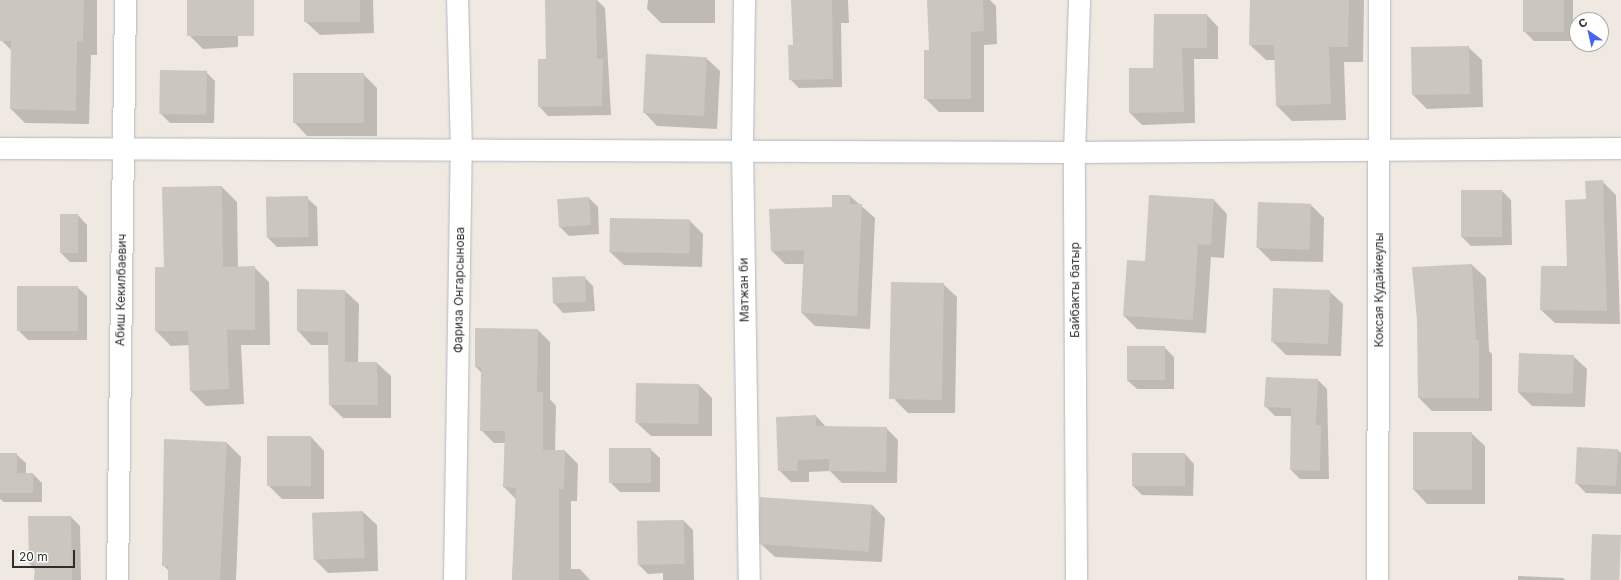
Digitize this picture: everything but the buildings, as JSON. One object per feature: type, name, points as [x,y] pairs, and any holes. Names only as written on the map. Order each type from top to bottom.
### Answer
[{"type":"street","name":"Абиш Кекилбаевич","points":[[117,580],[125,0]]},
{"type":"street","name":"Фариза Онгарсынова","points":[[454,580],[461,150],[457,0]]},
{"type":"street","name":"Матжан би","points":[[744,0],[742,149],[749,580]]},
{"type":"street","name":"Байбакты батыр","points":[[1076,580],[1074,152],[1079,0]]},
{"type":"street","name":"Коксая Кудайкеулы","points":[[1377,580],[1380,151],[1379,0]]},
{"type":"street","points":[[0,148],[461,150],[742,149],[1074,152],[1380,151],[1621,148]]}]
